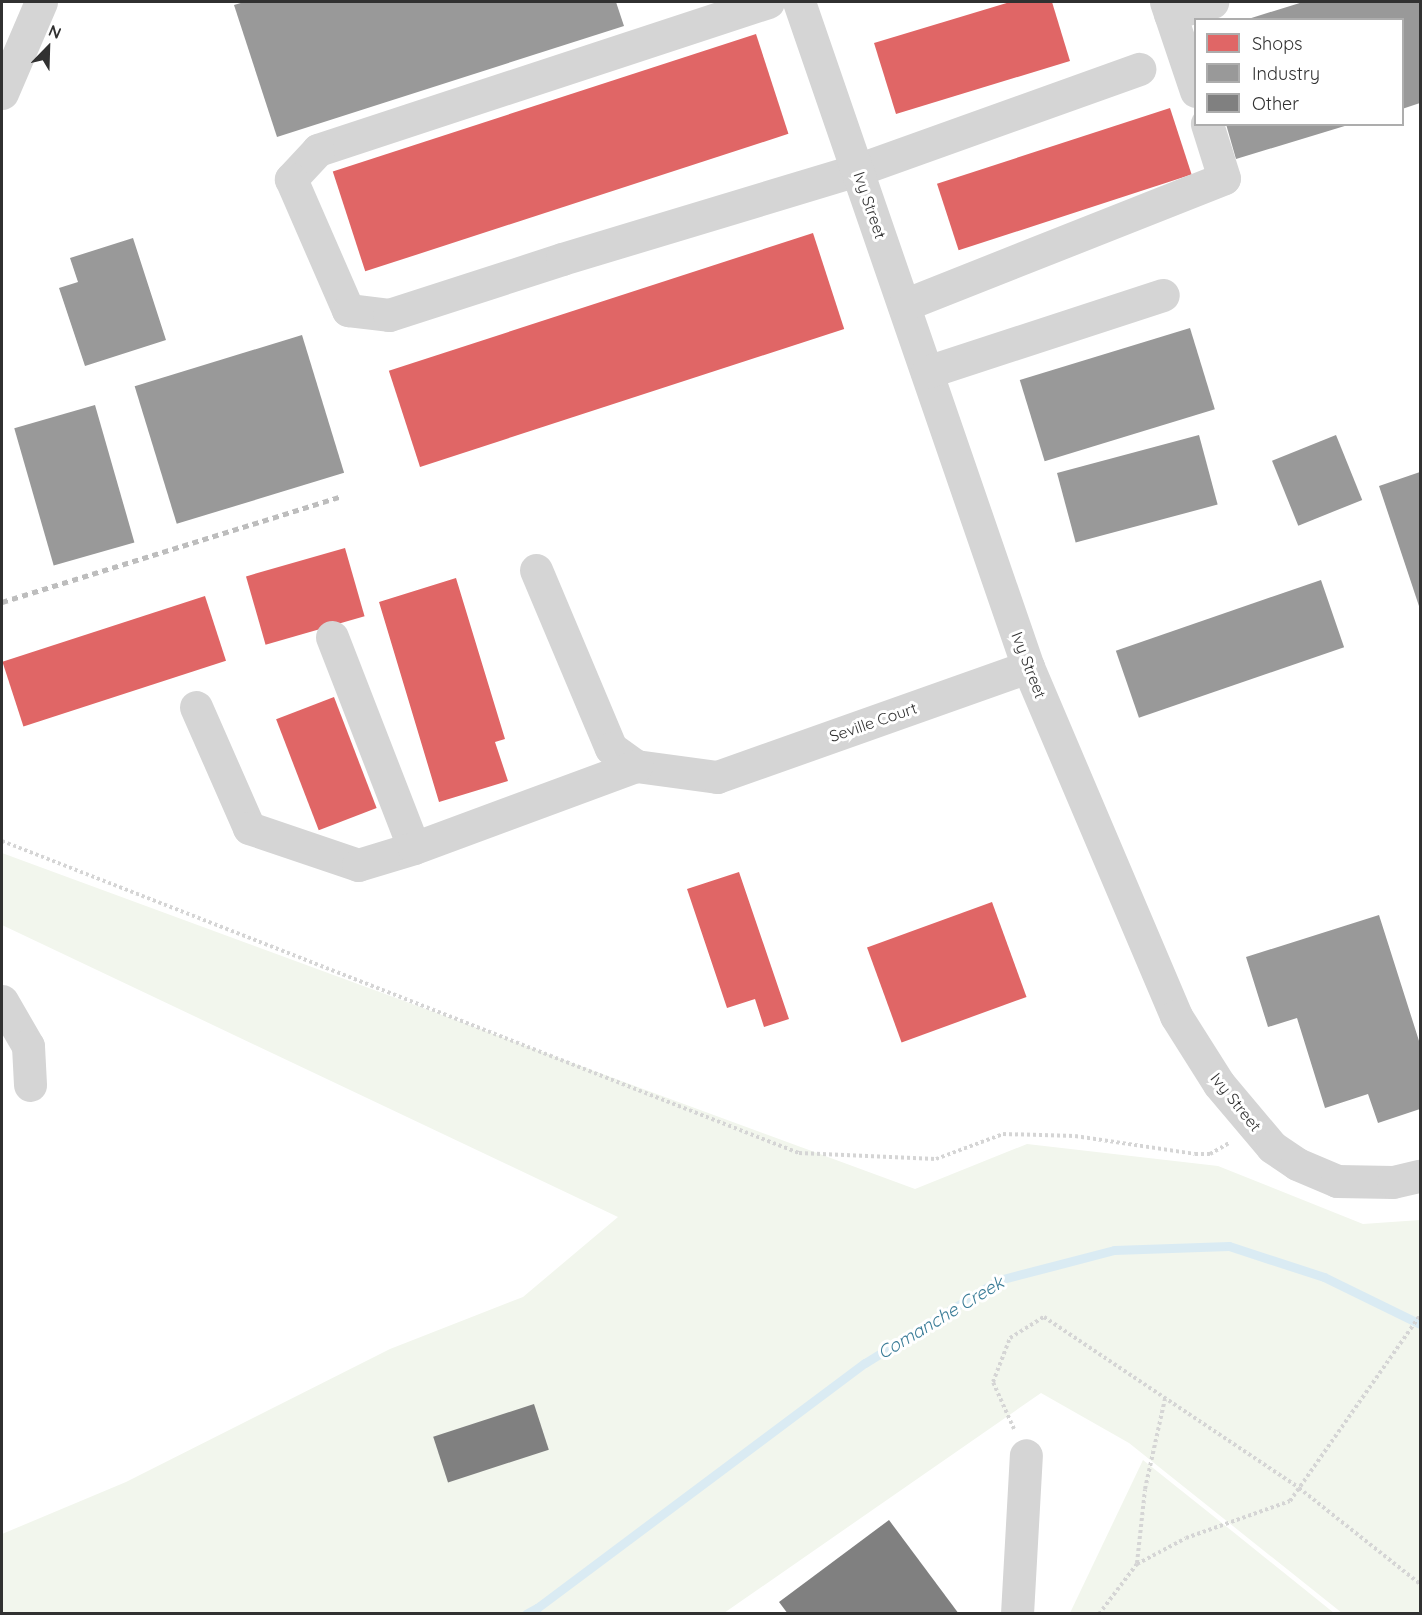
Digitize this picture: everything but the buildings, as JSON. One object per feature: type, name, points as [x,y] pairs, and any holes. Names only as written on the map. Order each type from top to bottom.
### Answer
[{"type":"street","points":[[2,93],[40,2]]},
{"type":"street","points":[[768,2],[318,150],[291,179],[348,310],[389,315],[562,259],[857,170],[1139,69]]},
{"type":"street","name":"Ivy Street","points":[[799,2],[1028,667],[1176,1016],[1219,1084],[1272,1147],[1297,1164],[1338,1181],[1393,1182],[1420,1176]]},
{"type":"street","points":[[1194,86],[1168,8],[1212,2]]},
{"type":"street","points":[[904,305],[1224,178],[1207,126]]},
{"type":"street","points":[[927,372],[1163,296]]},
{"type":"street","points":[[536,570],[610,748],[636,766]]},
{"type":"street","points":[[332,637],[414,848]]},
{"type":"street","name":"Seville Court","points":[[636,766],[717,777],[1028,667]]},
{"type":"street","points":[[196,707],[249,828],[357,865],[414,848],[636,766]]},
{"type":"street","points":[[2,1001],[28,1046],[30,1085]]},
{"type":"street","points":[[1017,1614],[1026,1455]]},
{"type":"path","points":[[2,841],[799,1153],[936,1159],[1003,1134],[1075,1136],[1210,1154],[1252,1123]]},
{"type":"path","points":[[1099,1614],[1137,1564],[1186,1538],[1290,1501],[1420,1315]]},
{"type":"path","points":[[1026,1455],[993,1382],[1010,1338],[1044,1317],[1299,1488],[1420,1584]]},
{"type":"path","points":[[1137,1564],[1145,1489],[1165,1398]]},
{"type":"shaded area","points":[[2,853],[915,1189],[1027,1144],[1218,1166],[1363,1224],[1420,1220],[1420,1613],[1342,1613],[1129,1443],[1041,1393],[724,1613],[2,1613],[2,1534],[126,1482],[390,1349],[523,1297],[618,1217],[2,925]]},
{"type":"shaded area","points":[[1143,1460],[1237,1535],[1334,1613],[1070,1613]]},
{"type":"waterway","name":"Comanche Creek","points":[[526,1614],[865,1363],[999,1280],[1114,1250],[1229,1246],[1324,1277],[1420,1324]]},
{"type":"railway","points":[[2,602],[340,497]]}]
